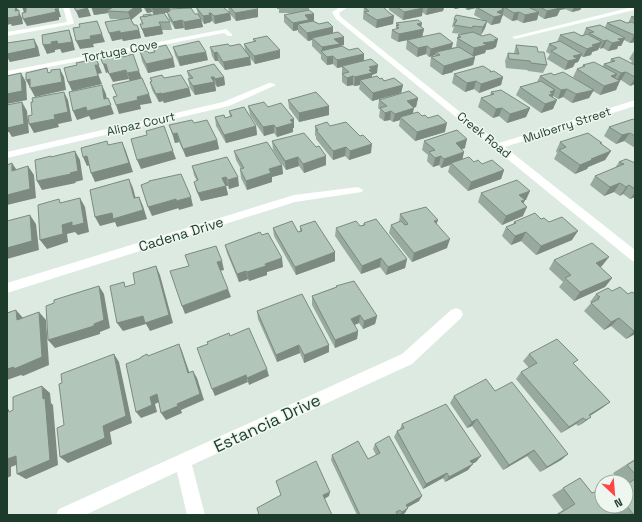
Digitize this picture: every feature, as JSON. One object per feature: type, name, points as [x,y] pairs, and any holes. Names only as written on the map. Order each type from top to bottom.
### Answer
[{"type":"street","points":[[7,34],[71,23],[66,7]]},
{"type":"street","name":"Creek Road","points":[[345,7],[335,12],[338,18],[499,146],[635,257]]},
{"type":"street","points":[[515,37],[632,9]]},
{"type":"street","name":"Tortuga Cove","points":[[7,72],[226,31],[230,35]]},
{"type":"street","name":"Alipaz Court","points":[[7,155],[226,104],[272,85]]},
{"type":"street","name":"Mulberry Street","points":[[499,146],[634,104]]},
{"type":"street","name":"Cadena Drive","points":[[7,288],[294,199],[358,190]]},
{"type":"street","name":"Estancia Drive","points":[[65,515],[407,359],[456,314]]},
{"type":"street","points":[[183,462],[196,515]]},
{"type":"building","points":[[7,7],[16,7],[15,11],[19,10],[19,16],[8,18]]},
{"type":"building","points":[[26,7],[58,7],[58,9],[55,9],[56,12],[23,19],[22,13],[26,12]]},
{"type":"building","points":[[74,7],[87,7],[88,8],[76,11]]},
{"type":"building","points":[[113,7],[135,7],[128,12],[107,11]]},
{"type":"building","points":[[196,7],[223,7],[230,13],[214,16],[209,13],[210,15],[203,16]]},
{"type":"building","points":[[230,7],[256,7],[258,9],[235,13]]},
{"type":"building","points":[[364,7],[383,7],[393,16],[377,20],[364,12],[369,11]]},
{"type":"building","points":[[397,7],[421,7],[423,8],[404,12]]},
{"type":"building","points":[[476,7],[500,7],[504,9],[497,12],[503,15],[494,17]]},
{"type":"building","points":[[504,7],[528,7],[539,12],[525,15],[519,12],[514,13]]},
{"type":"building","points":[[540,7],[558,7],[560,8],[547,11]]},
{"type":"building","points":[[191,8],[201,19],[173,22],[167,12],[170,11],[169,9]]},
{"type":"building","points":[[309,10],[314,14],[305,15],[309,20],[293,23],[284,15]]},
{"type":"building","points":[[164,13],[170,22],[159,22],[161,26],[142,29],[140,24],[143,24],[140,17]]},
{"type":"building","points":[[151,14],[144,17],[143,15]]},
{"type":"building","points":[[456,15],[487,21],[483,27],[473,26],[472,28],[454,25],[457,20],[454,19]]},
{"type":"building","points":[[130,18],[134,25],[137,25],[139,30],[109,33],[105,22]]},
{"type":"building","points":[[418,20],[422,23],[417,24],[424,29],[399,34],[392,30],[399,28],[396,26],[399,25],[396,23]]},
{"type":"building","points":[[620,20],[635,24],[635,35],[607,23]]},
{"type":"building","points":[[97,21],[102,34],[90,36],[91,39],[76,41],[73,28],[80,27],[79,24]]},
{"type":"building","points":[[313,21],[319,24],[328,22],[333,27],[307,33],[298,24]]},
{"type":"building","points":[[600,25],[625,38],[618,39],[621,41],[612,43],[607,40],[604,41],[589,33],[594,32],[586,28]]},
{"type":"building","points":[[69,30],[72,42],[58,44],[57,41],[51,42],[52,44],[43,45],[42,35]]},
{"type":"building","points":[[338,32],[344,37],[334,39],[340,44],[322,47],[312,38]]},
{"type":"building","points":[[473,32],[482,36],[490,34],[498,39],[494,40],[496,41],[483,43],[487,45],[474,48],[457,38],[461,37],[458,35]]},
{"type":"building","points":[[574,32],[582,36],[587,34],[602,42],[592,45],[595,46],[587,49],[560,35]]},
{"type":"building","points":[[440,33],[453,43],[431,49],[427,46],[418,48],[407,40]]},
{"type":"building","points":[[267,36],[280,50],[254,56],[244,44],[256,41],[253,39]]},
{"type":"building","points":[[34,39],[36,48],[7,54],[7,43]]},
{"type":"building","points":[[199,41],[206,52],[178,57],[173,47]]},
{"type":"building","points":[[560,41],[582,54],[573,56],[577,59],[568,61],[551,51],[557,48],[549,44]]},
{"type":"building","points":[[228,44],[230,46],[240,44],[250,57],[223,62],[217,52],[214,53],[210,47]]},
{"type":"building","points":[[166,45],[173,58],[146,64],[140,52],[155,52],[153,48]]},
{"type":"building","points":[[516,45],[537,47],[538,52],[544,52],[547,65],[531,63],[530,61],[509,59],[508,53],[519,54]]},
{"type":"building","points":[[342,46],[349,50],[358,48],[364,54],[337,60],[333,56],[327,57],[321,51]]},
{"type":"building","points":[[459,47],[475,57],[444,66],[431,57],[440,55],[436,52]]},
{"type":"building","points":[[121,54],[123,57],[133,54],[139,71],[127,73],[126,70],[109,74],[106,64],[103,64],[101,59]]},
{"type":"building","points":[[619,57],[635,65],[635,77],[626,72],[621,73],[604,64],[615,61],[611,59]]},
{"type":"building","points":[[96,59],[99,65],[95,65],[98,76],[68,82],[64,68],[77,65],[76,63]]},
{"type":"building","points":[[371,59],[378,65],[369,67],[372,69],[369,70],[372,73],[347,78],[342,74],[349,72],[342,66]]},
{"type":"building","points":[[594,62],[617,74],[611,76],[620,81],[604,86],[577,69],[585,66],[583,65]]},
{"type":"building","points":[[214,64],[224,77],[215,79],[214,77],[211,77],[214,82],[193,86],[188,79],[193,78],[187,71]]},
{"type":"building","points":[[483,66],[491,71],[490,72],[494,71],[503,77],[481,84],[476,81],[467,83],[454,74]]},
{"type":"building","points":[[47,68],[48,73],[51,72],[51,70],[60,69],[62,82],[30,88],[30,79],[26,80],[26,73]]},
{"type":"building","points":[[563,72],[594,90],[576,94],[567,89],[561,90],[540,76],[551,73],[554,75]]},
{"type":"building","points":[[21,73],[22,91],[7,94],[7,76]]},
{"type":"building","points":[[162,75],[164,78],[181,75],[189,88],[156,94],[150,82],[152,81],[150,78]]},
{"type":"building","points":[[377,76],[380,79],[382,78],[384,81],[394,78],[403,85],[373,93],[360,80]]},
{"type":"building","points":[[142,78],[149,94],[137,97],[138,100],[116,105],[113,97],[117,96],[112,85]]},
{"type":"building","points":[[541,81],[555,90],[550,92],[553,94],[549,95],[557,100],[545,104],[520,87]]},
{"type":"building","points":[[102,85],[104,99],[108,98],[111,105],[87,111],[86,107],[73,111],[69,92]]},
{"type":"building","points":[[501,90],[530,108],[510,114],[502,108],[496,109],[481,98],[494,94],[491,92]]},
{"type":"building","points":[[409,91],[418,98],[407,101],[414,108],[395,114],[391,111],[385,113],[380,108],[387,106],[379,100]]},
{"type":"building","points":[[64,92],[68,112],[54,115],[55,119],[29,124],[28,116],[32,115],[32,98]]},
{"type":"building","points":[[316,92],[329,106],[299,113],[288,100]]},
{"type":"building","points":[[22,102],[24,124],[7,128],[7,105]]},
{"type":"building","points":[[264,102],[268,107],[281,103],[294,119],[290,120],[293,123],[276,128],[274,125],[263,127],[248,106]]},
{"type":"building","points":[[244,107],[256,126],[224,135],[215,117],[224,115],[225,118],[232,116],[229,111]]},
{"type":"building","points":[[418,112],[422,116],[425,115],[428,118],[438,115],[447,123],[417,132],[400,117]]},
{"type":"building","points":[[633,119],[635,121],[635,136],[630,133],[622,135],[609,127]]},
{"type":"building","points":[[192,120],[194,123],[207,120],[217,140],[183,149],[177,133],[173,134],[169,125]]},
{"type":"building","points":[[327,122],[330,126],[346,122],[360,136],[363,135],[372,144],[350,151],[346,147],[333,151],[316,130],[318,130],[315,126]]},
{"type":"building","points":[[164,126],[173,151],[137,160],[131,139],[147,135],[146,131]]},
{"type":"building","points":[[457,130],[467,139],[456,143],[464,152],[444,159],[441,156],[435,158],[429,152],[435,150],[424,141]]},
{"type":"building","points":[[304,133],[316,147],[319,146],[326,156],[303,164],[298,157],[285,161],[272,141]]},
{"type":"building","points":[[588,133],[611,151],[580,165],[559,150],[566,147],[560,142]]},
{"type":"building","points":[[107,141],[108,145],[122,142],[129,163],[91,173],[87,156],[83,157],[81,148]]},
{"type":"building","points":[[267,142],[282,165],[269,169],[271,173],[246,181],[240,169],[244,168],[234,151]]},
{"type":"building","points":[[75,151],[78,171],[70,173],[71,174],[37,181],[35,160]]},
{"type":"building","points":[[227,157],[238,177],[228,180],[226,177],[222,178],[226,186],[198,193],[194,182],[198,180],[192,166]]},
{"type":"building","points":[[469,157],[474,162],[478,160],[482,164],[492,160],[504,170],[471,182],[451,163]]},
{"type":"building","points":[[626,159],[635,163],[635,189],[629,185],[626,187],[620,183],[610,187],[595,176],[624,164],[619,162]]},
{"type":"building","points":[[12,163],[12,171],[28,166],[30,189],[7,195],[7,165]]},
{"type":"building","points":[[181,174],[191,197],[176,201],[176,199],[148,207],[141,185],[149,181]]},
{"type":"building","points":[[129,179],[134,198],[139,197],[143,210],[113,219],[112,213],[95,217],[90,190]]},
{"type":"building","points":[[517,180],[530,191],[519,195],[525,200],[521,201],[527,207],[506,216],[481,193]]},
{"type":"building","points":[[80,198],[84,223],[72,226],[72,222],[62,225],[63,234],[40,240],[38,205],[59,199],[60,203]]},
{"type":"building","points":[[426,207],[438,220],[434,221],[450,239],[414,253],[391,225],[401,221],[405,225],[408,224],[400,214]]},
{"type":"building","points":[[535,213],[541,219],[544,218],[549,222],[562,217],[578,231],[541,246],[526,232],[515,236],[506,227]]},
{"type":"building","points":[[30,215],[32,241],[7,248],[7,221]]},
{"type":"building","points":[[376,219],[407,259],[388,267],[381,258],[362,266],[336,228],[356,221],[360,226],[365,225],[364,223]]},
{"type":"building","points":[[292,221],[298,232],[302,231],[300,226],[315,221],[335,252],[295,267],[273,228]]},
{"type":"building","points":[[260,232],[262,235],[268,233],[282,258],[265,264],[266,266],[237,274],[225,245]]},
{"type":"building","points":[[592,243],[609,257],[596,263],[612,278],[580,292],[565,278],[571,275],[554,260]]},
{"type":"building","points":[[216,246],[222,261],[217,262],[228,289],[182,306],[170,271],[189,266],[185,255]]},
{"type":"building","points":[[156,266],[169,315],[145,323],[143,316],[117,323],[110,286],[124,282],[125,287],[135,284],[133,273]]},
{"type":"building","points":[[354,281],[377,316],[364,321],[360,315],[351,319],[358,331],[335,340],[312,296],[337,287],[336,286]]},
{"type":"building","points":[[99,286],[104,320],[94,324],[94,326],[48,340],[46,306],[54,303],[54,300]]},
{"type":"building","points":[[620,287],[628,294],[632,292],[635,294],[634,331],[619,318],[611,322],[591,303],[599,299],[598,298],[600,297],[596,294],[608,288],[612,291]]},
{"type":"building","points":[[302,294],[329,345],[304,355],[299,345],[276,355],[257,311]]},
{"type":"building","points":[[16,310],[17,320],[39,312],[42,357],[14,369],[14,367],[7,369],[7,313]]},
{"type":"building","points":[[249,328],[267,369],[247,378],[246,375],[212,389],[197,348],[229,333],[230,336]]},
{"type":"building","points":[[557,339],[578,360],[573,363],[610,402],[589,415],[591,417],[586,420],[583,418],[569,427],[521,372],[537,363],[529,354]]},
{"type":"building","points":[[179,344],[188,373],[193,371],[200,394],[161,413],[157,394],[150,397],[152,405],[136,412],[126,364],[147,354],[148,356]]},
{"type":"building","points":[[114,354],[126,416],[103,426],[105,438],[60,457],[57,428],[64,425],[59,384],[62,383],[61,374]]},
{"type":"building","points":[[486,379],[495,391],[512,382],[568,454],[547,467],[534,450],[509,465],[477,419],[472,422],[454,396]]},
{"type":"building","points":[[42,386],[43,399],[45,398],[50,460],[17,474],[16,456],[7,459],[7,410],[8,409],[9,412],[13,410],[13,397]]},
{"type":"building","points":[[446,404],[481,456],[470,461],[473,464],[449,477],[447,473],[426,484],[397,431],[404,428],[402,424]]},
{"type":"building","points":[[389,436],[422,496],[406,505],[408,508],[402,512],[400,510],[396,512],[398,515],[360,515],[332,455],[358,441],[368,459],[380,453],[375,444]]},
{"type":"building","points":[[635,460],[635,474],[627,465]]},
{"type":"building","points":[[316,461],[330,492],[323,495],[332,515],[259,515],[257,508],[281,495],[276,481]]},
{"type":"building","points":[[580,478],[592,493],[594,492],[594,514],[615,515],[557,515],[575,504],[563,488]]},
{"type":"building","points":[[635,479],[635,515],[633,514]]}]
